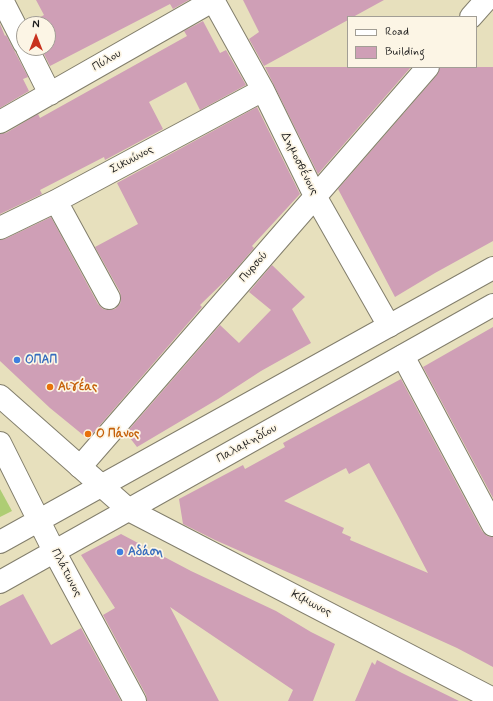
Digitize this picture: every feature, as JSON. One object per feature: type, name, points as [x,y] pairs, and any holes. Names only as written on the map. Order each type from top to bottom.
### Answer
[{"type":"street","points":[[2,0],[16,27]]},
{"type":"street","name":"Δημοσθένους","points":[[214,0],[263,90],[315,196],[389,326]]},
{"type":"street","name":"Πύλου","points":[[0,122],[214,0]]},
{"type":"street","points":[[472,16],[486,0]]},
{"type":"street","points":[[31,56],[50,94]]},
{"type":"street","name":"Πυρσού","points":[[80,467],[427,68]]},
{"type":"street","name":"Σικυώνος","points":[[0,228],[56,201],[263,90]]},
{"type":"street","points":[[56,201],[109,298]]},
{"type":"street","points":[[0,542],[493,268]]},
{"type":"street","name":"Παλαμηδίου","points":[[0,582],[493,305]]},
{"type":"street","points":[[403,356],[493,525]]},
{"type":"street","points":[[0,396],[129,510]]},
{"type":"street","name":"Πλάτωνος","points":[[0,443],[54,552],[135,701]]},
{"type":"street","name":"Κίμωνος","points":[[129,510],[493,698]]},
{"type":"green space","points":[[0,489],[12,511],[0,517]]},
{"type":"building","points":[[36,0],[189,0],[173,9],[170,4],[50,66],[45,56],[56,56],[56,16],[42,16],[44,15]]},
{"type":"building","points":[[243,0],[384,0],[355,16],[347,16],[347,21],[264,66],[249,39],[259,32]]},
{"type":"building","points":[[203,21],[220,53],[226,50],[246,85],[200,110],[186,82],[149,102],[163,129],[105,160],[104,157],[40,190],[42,194],[0,214],[0,134],[6,133],[38,114],[40,118],[187,36],[184,31]]},
{"type":"building","points":[[0,24],[28,77],[23,79],[29,91],[0,108]]},
{"type":"building","points":[[265,67],[410,68],[318,174]]},
{"type":"building","points":[[493,67],[493,241],[395,297],[338,189],[437,75],[440,68]]},
{"type":"building","points":[[257,107],[300,194],[252,246],[254,248],[230,276],[200,305],[202,307],[88,439],[50,408],[0,361],[0,240],[51,217],[98,304],[103,309],[115,309],[120,304],[120,292],[95,247],[138,224],[117,183]]},
{"type":"building","points":[[272,265],[305,297],[292,309],[311,343],[261,371],[218,399],[137,447],[126,433],[220,325],[239,343],[271,310],[249,292]]},
{"type":"building","points":[[493,327],[493,498],[423,367]]},
{"type":"building","points":[[401,379],[482,531],[487,536],[493,537],[493,667],[457,648],[215,540],[183,524],[179,499],[243,465],[245,469],[285,447],[283,443]],"holes":[[[369,463],[428,573],[350,540],[351,537],[342,533],[344,528],[284,501],[346,468],[349,474]]]},
{"type":"building","points":[[121,534],[191,571],[276,611],[311,632],[335,644],[313,701],[288,701],[293,690],[170,607],[219,701],[147,701],[146,695],[103,615],[115,608],[81,555]]},
{"type":"building","points":[[23,594],[51,645],[81,628],[121,701],[0,701],[0,606]]},
{"type":"building","points":[[377,660],[459,701],[355,701],[372,662],[375,665]]},
{"type":"place","name":"ΟΠΑΠ","points":[[17,360]]},
{"type":"place","name":"Αιγέας","points":[[50,387]]},
{"type":"place","name":"Ο Πάνος","points":[[88,434]]},
{"type":"place","name":"Αδάση","points":[[120,552]]}]
